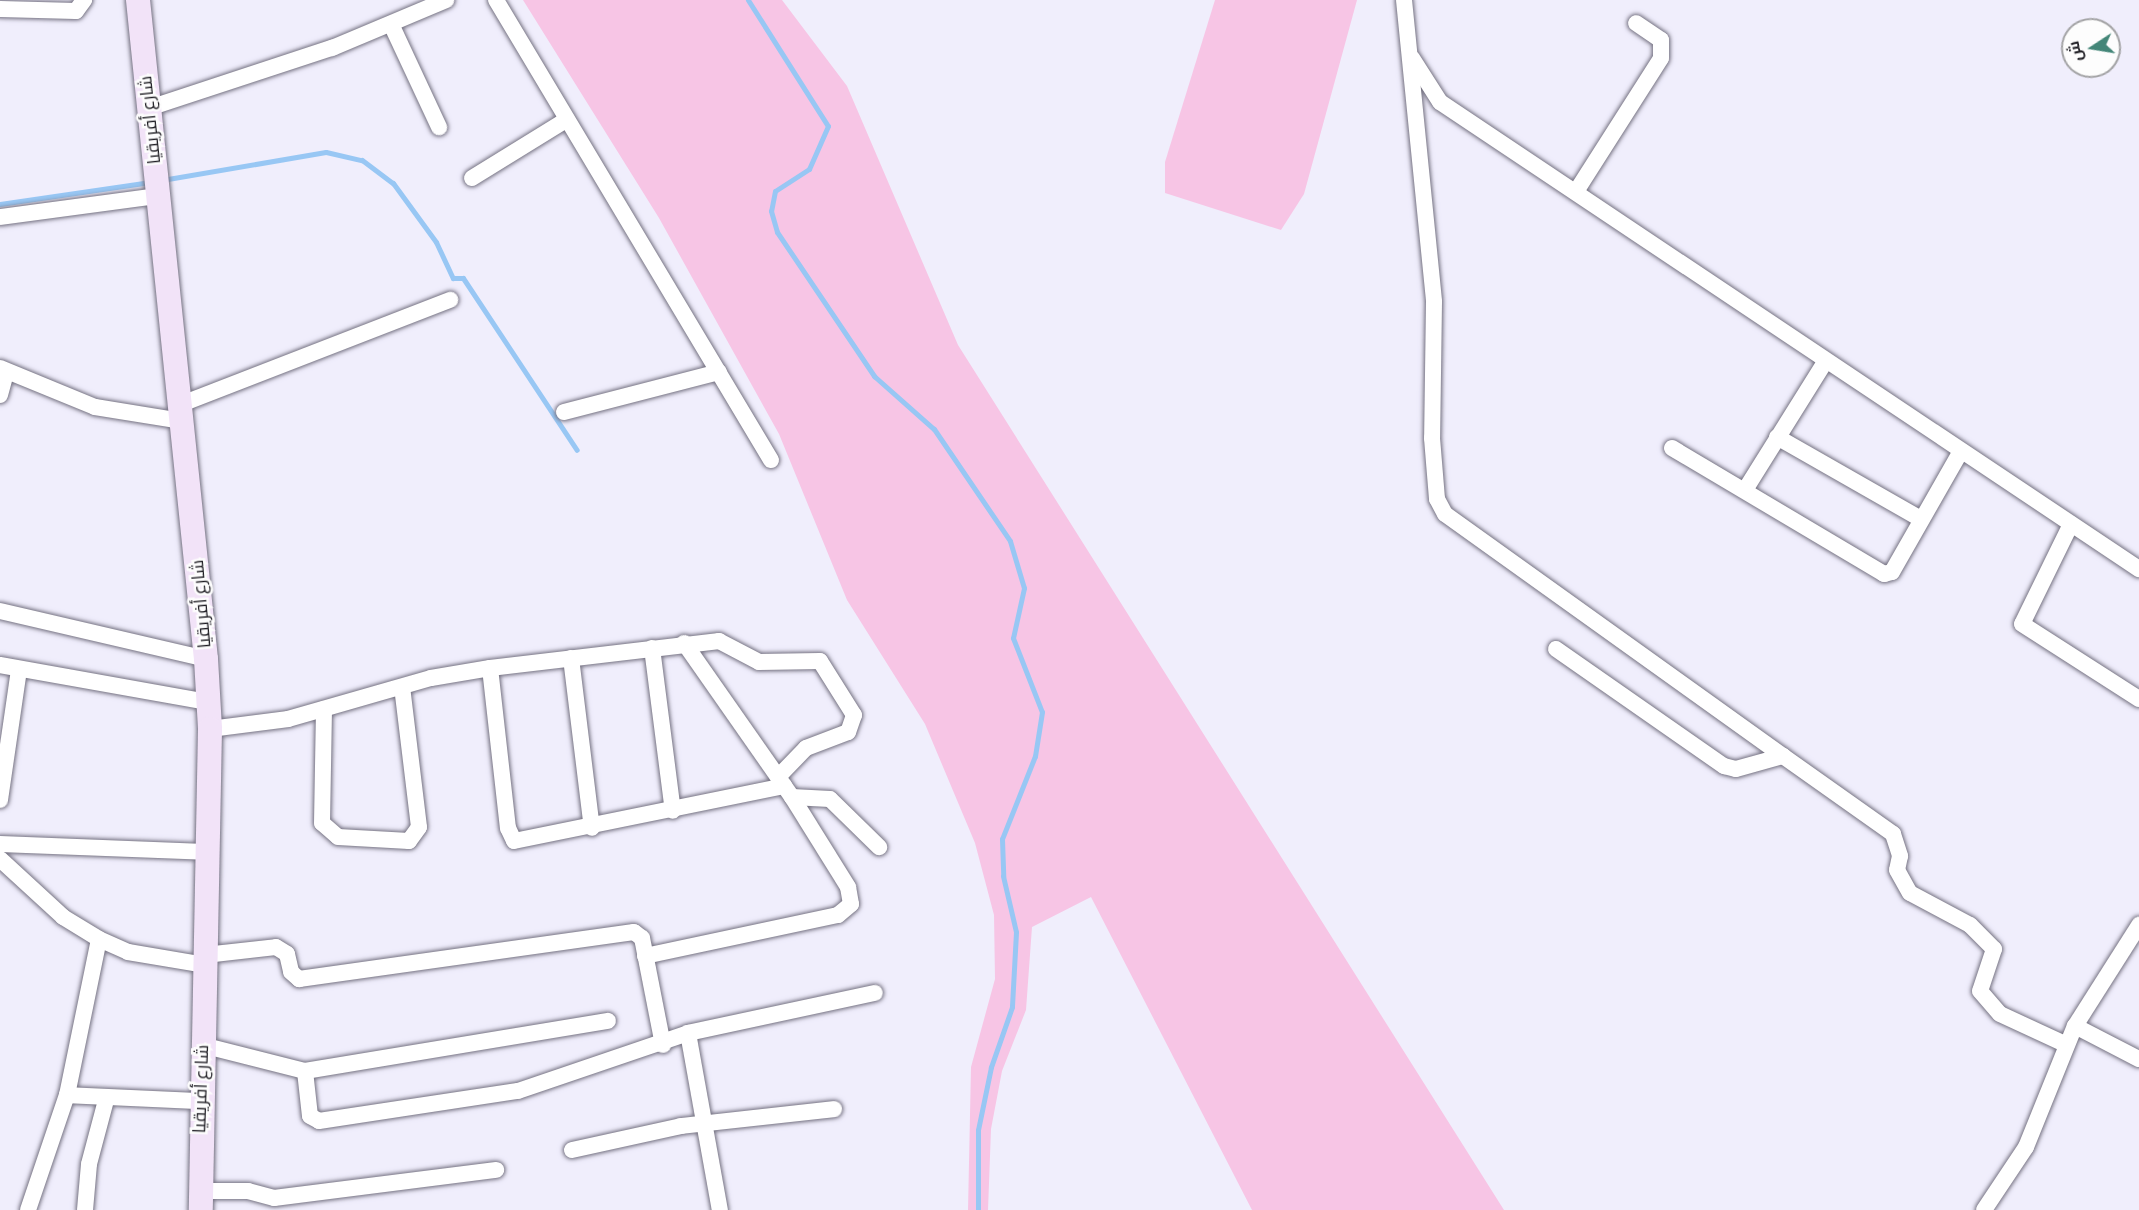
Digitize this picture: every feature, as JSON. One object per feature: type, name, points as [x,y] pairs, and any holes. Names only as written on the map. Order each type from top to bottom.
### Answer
[{"type":"street","points":[[0,9],[76,11],[84,0]]},
{"type":"street","name":"شارع أفريقيا","points":[[138,0],[206,659],[210,729],[205,852],[206,960],[200,1101],[200,1200]]},
{"type":"street","points":[[149,108],[306,58],[446,0]]},
{"type":"street","points":[[496,0],[771,460]]},
{"type":"street","points":[[1404,0],[1434,302],[1432,438],[1437,499],[1445,514],[1898,839],[1897,870],[1910,892],[1970,925],[1994,949],[1980,991],[2000,1014],[2065,1044]]},
{"type":"street","points":[[391,24],[439,127]]},
{"type":"street","points":[[1577,190],[1661,58],[1661,40],[1636,24]]},
{"type":"street","points":[[1410,54],[1440,102],[1577,190],[1960,453],[2139,569]]},
{"type":"street","points":[[472,178],[566,120]]},
{"type":"street","points":[[0,217],[158,196]]},
{"type":"street","points":[[0,395],[3,370],[95,407],[180,413],[450,300]]},
{"type":"street","points":[[1745,490],[1825,362]]},
{"type":"street","points":[[564,412],[719,372]]},
{"type":"street","points":[[1777,437],[1921,519]]},
{"type":"street","points":[[1672,448],[1745,490],[1880,574],[1892,572],[1960,453]]},
{"type":"street","points":[[2070,524],[2022,624],[2139,699]]},
{"type":"street","points":[[0,611],[206,659]]},
{"type":"street","points":[[645,956],[846,910],[851,904],[848,887],[784,783],[684,643]]},
{"type":"street","points":[[210,729],[324,709],[402,687],[490,668],[684,643],[728,643],[759,662],[810,658],[826,665],[854,722],[848,732],[799,755],[784,783]]},
{"type":"street","points":[[652,648],[673,811]]},
{"type":"street","points":[[1556,649],[1724,766],[1736,769],[1783,756]]},
{"type":"street","points":[[571,658],[592,828]]},
{"type":"street","points":[[0,665],[207,702]]},
{"type":"street","points":[[490,668],[511,838],[522,841],[592,828],[673,811],[784,783],[830,800],[879,847]]},
{"type":"street","points":[[0,800],[19,670]]},
{"type":"street","points":[[324,709],[322,823],[338,837],[400,844],[416,837],[419,827],[402,687]]},
{"type":"street","points":[[0,844],[205,852]]},
{"type":"street","points":[[0,885],[3,864],[99,939],[128,952],[206,960],[276,947],[287,954],[291,972],[300,979],[626,932],[640,934],[663,1045]]},
{"type":"street","points":[[1984,1210],[2026,1147],[2065,1044],[2139,925]]},
{"type":"street","points":[[28,1210],[67,1095],[99,939]]},
{"type":"street","points":[[305,1071],[310,1116],[319,1121],[518,1091],[663,1045],[688,1033],[875,993]]},
{"type":"street","points":[[202,1045],[305,1071],[608,1021]]},
{"type":"street","points":[[2075,1026],[2139,1059]]},
{"type":"street","points":[[688,1033],[720,1210]]},
{"type":"street","points":[[67,1095],[106,1100],[200,1101]]},
{"type":"street","points":[[85,1210],[89,1164],[106,1100]]},
{"type":"street","points":[[572,1150],[704,1123],[834,1109]]},
{"type":"street","points":[[200,1200],[248,1191],[274,1198],[496,1170]]},
{"type":"shaded area","points":[[523,0],[782,0],[847,86],[958,345],[1504,1210],[1252,1210],[1091,897],[1032,927],[1026,1010],[1002,1071],[991,1129],[988,1210],[968,1210],[971,1067],[995,979],[994,915],[975,843],[925,724],[847,600],[779,434],[659,218]]},
{"type":"shaded area","points":[[1215,0],[1357,0],[1304,194],[1281,230],[1165,193],[1165,162]]},
{"type":"waterway","points":[[748,0],[828,126],[809,169],[775,191],[771,211],[777,232],[874,376],[934,429],[1010,541],[1024,588],[1013,638],[1042,712],[1035,756],[1002,839],[1003,876],[1016,932],[1012,1007],[991,1067],[978,1130],[978,1210]]},
{"type":"waterway","points":[[162,180],[326,152],[362,160],[393,183],[436,242],[453,278],[463,278],[577,450]]},
{"type":"waterway","points":[[0,204],[150,182]]}]
